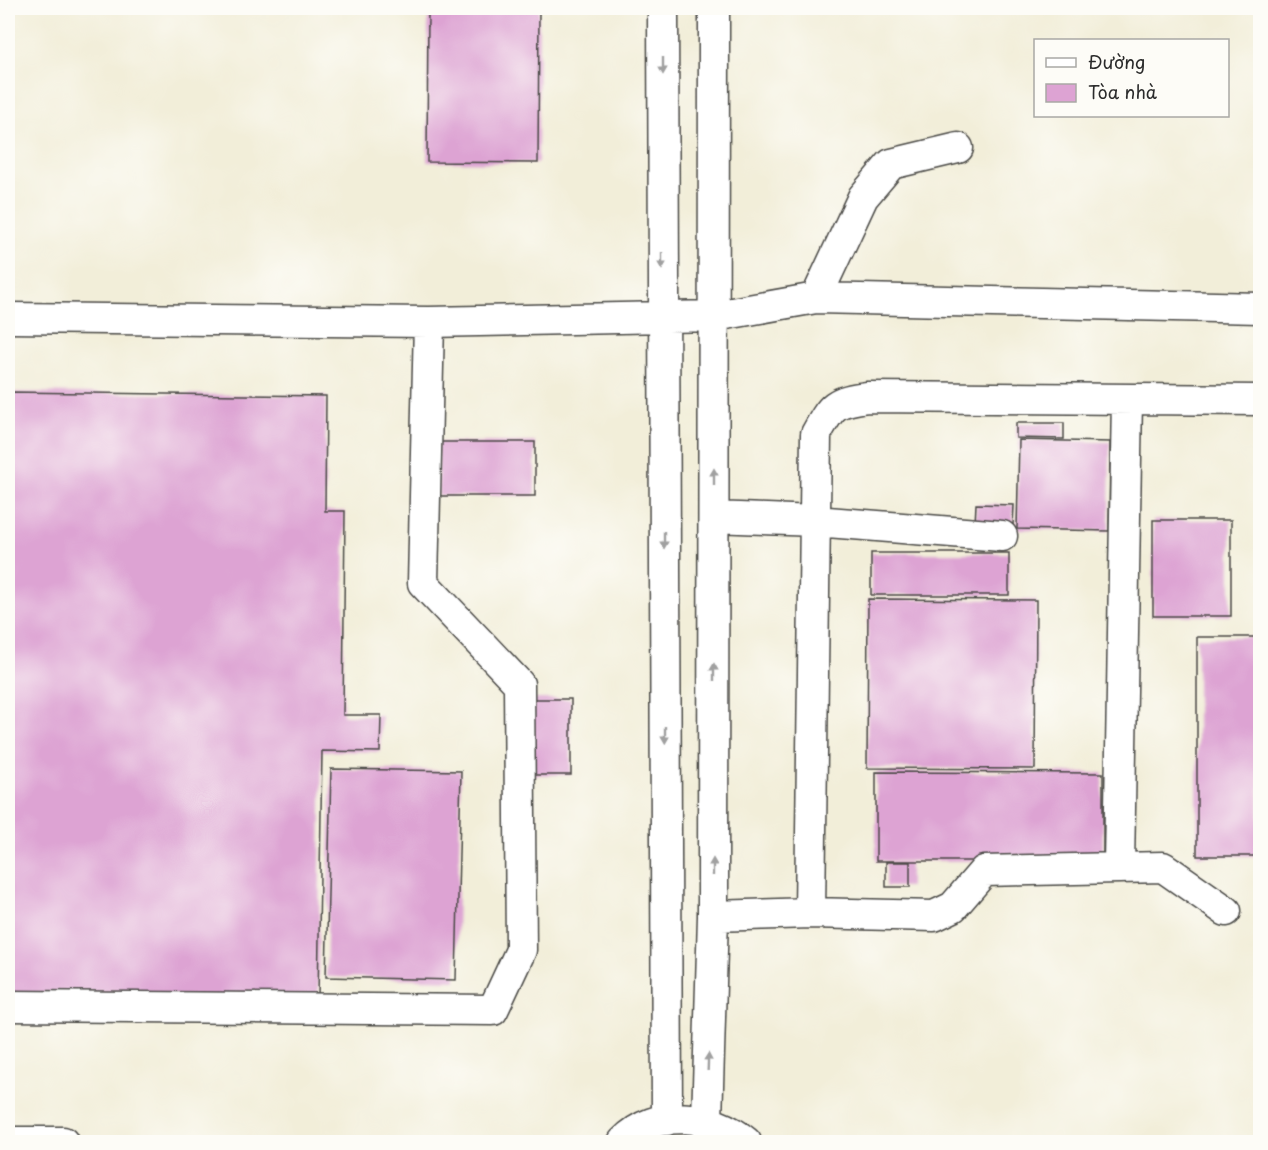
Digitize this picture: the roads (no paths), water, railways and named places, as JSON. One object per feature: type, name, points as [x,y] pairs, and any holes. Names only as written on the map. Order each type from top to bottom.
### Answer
[{"type":"street","points":[[663,8],[662,316],[667,1120]]},
{"type":"street","points":[[714,8],[713,916],[728,1131]]},
{"type":"street","points":[[816,298],[838,245],[863,197],[891,164],[958,148]]},
{"type":"street","points":[[8,318],[429,322],[715,316],[816,298],[1260,308]]},
{"type":"street","points":[[8,1006],[493,1010],[521,950],[519,684],[423,583],[429,322]]},
{"type":"street","points":[[810,913],[816,434],[830,409],[848,400],[868,397],[1260,400]]},
{"type":"street","points":[[1119,866],[1128,399]]},
{"type":"street","points":[[714,517],[814,521],[1002,536]]},
{"type":"street","points":[[713,916],[810,913],[934,916],[953,907],[984,871],[1119,866],[1163,867],[1226,911]]},
{"type":"street","points":[[616,1141],[645,1126],[687,1118],[772,1143]]},
{"type":"street","points":[[8,1142],[63,1143]]}]
